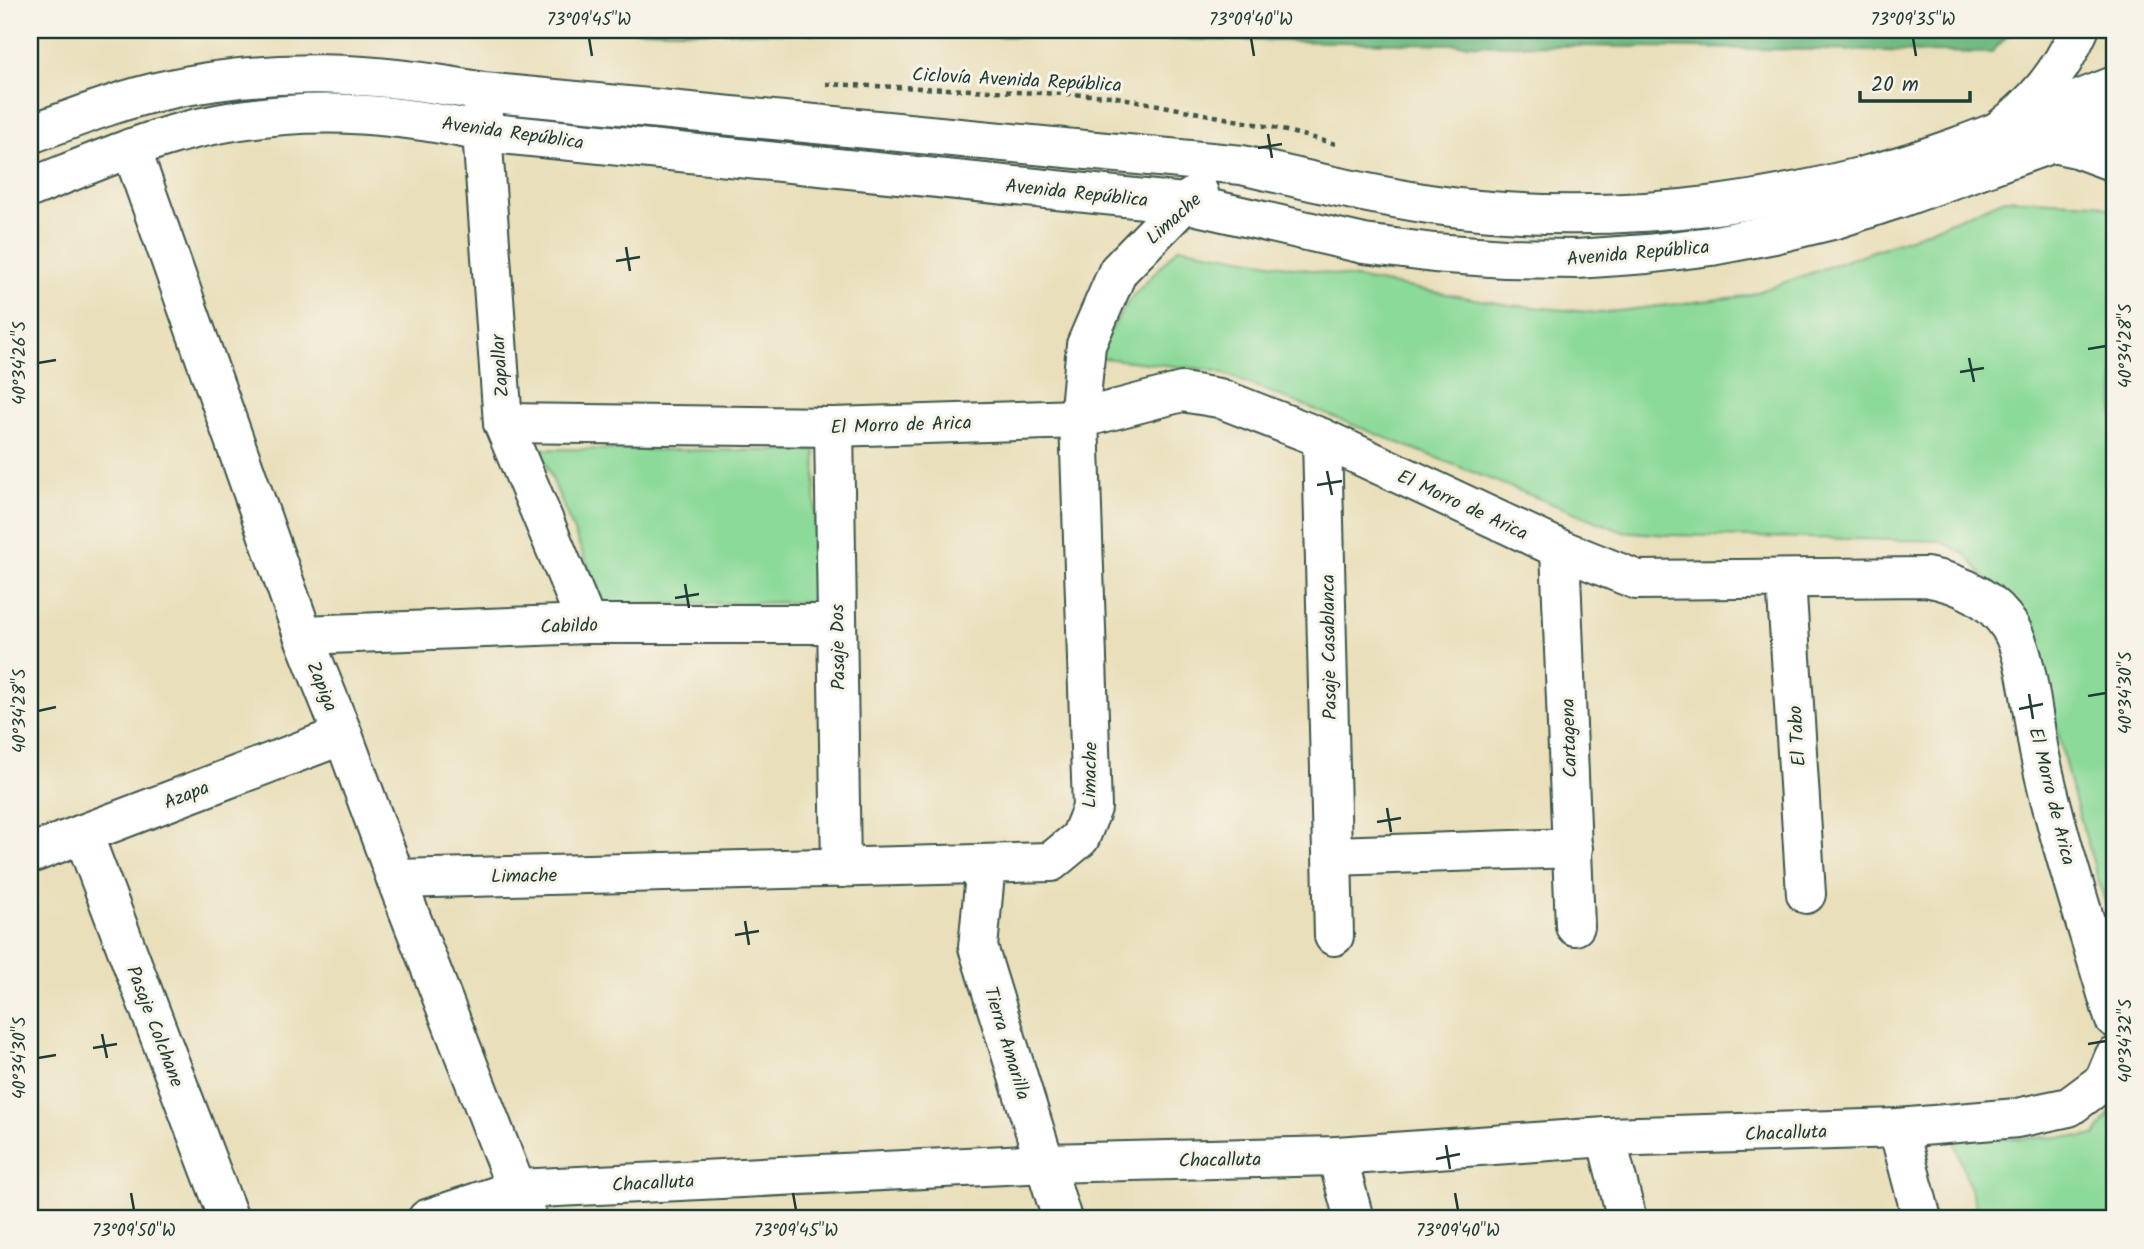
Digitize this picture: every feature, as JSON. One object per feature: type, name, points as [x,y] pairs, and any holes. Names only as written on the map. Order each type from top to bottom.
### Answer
[{"type":"street","points":[[1997,132],[2021,114],[2043,92],[2063,63],[2079,30]]},
{"type":"street","name":"Avenida República","points":[[30,134],[112,105],[161,91],[211,82],[311,73],[368,74],[484,92],[1242,166],[1359,192],[1431,204],[1576,214],[1720,204],[1791,193],[1861,177],[1929,157],[2114,86]]},
{"type":"street","name":"Zapallar","points":[[484,92],[482,132],[503,423],[587,624]]},
{"type":"street","name":"Avenida República","points":[[30,188],[131,148],[219,123],[309,112],[353,112],[397,116],[482,132],[1184,203],[1364,244],[1458,255],[1577,259],[1711,246],[1836,219],[2114,121]]},
{"type":"street","points":[[2052,143],[2076,148],[2114,162]]},
{"type":"street","name":"Zapiga","points":[[131,148],[303,635],[523,1204]]},
{"type":"street","name":"Limache","points":[[396,878],[1051,862],[1080,838],[1092,808],[1079,419],[1086,345],[1118,271],[1184,203],[1242,166]]},
{"type":"street","name":"El Morro de Arica","points":[[503,423],[834,427],[1079,419],[1182,392],[1219,398],[1322,438],[1560,550],[1637,580],[1926,578],[1960,585],[1980,596],[1996,610],[2019,645],[2041,758],[2114,1018]]},
{"type":"street","name":"Pasaje Dos","points":[[834,427],[841,868]]},
{"type":"street","name":"Pasaje Casablanca","points":[[1322,438],[1334,936]]},
{"type":"street","name":"Cartagena","points":[[1560,550],[1576,926]]},
{"type":"street","name":"El Tabo","points":[[1786,579],[1806,894]]},
{"type":"street","name":"Cabildo","points":[[303,635],[587,624],[836,624]]},
{"type":"street","name":"Azapa","points":[[30,854],[343,735]]},
{"type":"street","name":"Pasaje Colchane","points":[[83,834],[229,1219]]},
{"type":"street","points":[[1333,856],[1573,848]]},
{"type":"street","name":"Tierra Amarilla","points":[[986,864],[978,947],[1062,1219]]},
{"type":"street","name":"Chacalluta","points":[[427,1219],[523,1204],[1046,1163],[1337,1156],[1606,1137],[1898,1128],[2017,1118],[2069,1107],[2104,1081],[2114,1057]]},
{"type":"street","points":[[1898,1128],[1922,1219]]},
{"type":"street","points":[[1606,1137],[1627,1219]]},
{"type":"street","points":[[1337,1156],[1354,1219]]},
{"type":"path","name":"Ciclovía Avenida República","points":[[819,83],[1112,96],[1271,127],[1345,147]]},
{"type":"green space","points":[[621,30],[2013,30],[1991,53]]},
{"type":"green space","points":[[2005,199],[2096,203],[2114,211],[2114,933],[2069,780],[2036,636],[1965,554],[1940,541],[1668,535],[1621,531],[1217,371],[1094,357],[1130,299],[1179,247],[1509,305],[1600,313],[1746,296],[1910,238]]},
{"type":"green space","points":[[540,449],[816,451],[814,602],[604,605]]},
{"type":"green space","points":[[2114,1106],[2114,1219],[1980,1219],[1954,1140],[2095,1136]]}]
